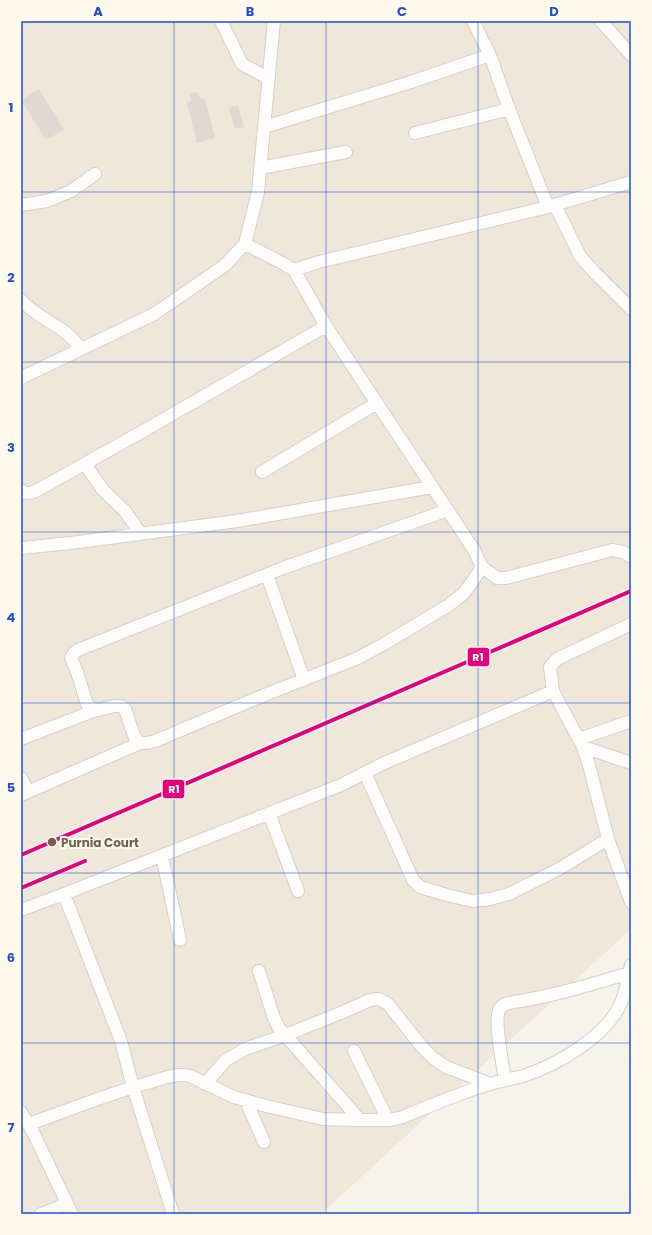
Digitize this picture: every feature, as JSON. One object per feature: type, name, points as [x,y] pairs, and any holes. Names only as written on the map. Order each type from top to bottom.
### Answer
[{"type":"street","points":[[221,21],[242,64],[268,78]]},
{"type":"street","points":[[21,378],[154,314],[224,266],[245,244],[258,192],[274,21]]},
{"type":"street","points":[[473,21],[490,55],[508,109],[551,206],[580,256],[631,309]]},
{"type":"street","points":[[601,21],[631,55]]},
{"type":"street","points":[[264,127],[411,82],[490,55]]},
{"type":"street","points":[[415,133],[508,109]]},
{"type":"street","points":[[260,168],[346,152]]},
{"type":"street","points":[[21,205],[47,201],[71,191],[95,174]]},
{"type":"street","points":[[294,270],[326,260],[551,206],[631,182]]},
{"type":"street","points":[[245,244],[294,270],[326,326],[474,550],[482,567],[497,578],[506,578],[612,550],[628,552]]},
{"type":"street","points":[[21,300],[31,310],[64,331],[81,349]]},
{"type":"street","points":[[21,490],[28,494],[36,491],[326,326]]},
{"type":"street","points":[[262,472],[377,404]]},
{"type":"street","points":[[85,464],[104,490],[125,511],[140,534]]},
{"type":"street","points":[[21,548],[237,521],[432,487]]},
{"type":"street","points":[[96,710],[87,704],[72,658],[74,653],[267,575],[448,510]]},
{"type":"street","points":[[21,778],[25,793],[140,744],[155,741],[358,658],[449,605],[463,594],[482,567]]},
{"type":"street","points":[[267,575],[304,680]]},
{"type":"street","points":[[631,624],[557,659],[550,667],[554,691],[581,743],[590,765],[608,839],[631,902]]},
{"type":"street","points":[[21,910],[341,785],[390,761],[554,691]]},
{"type":"street","points":[[21,740],[96,710],[121,706],[125,710],[135,738],[140,744]]},
{"type":"street","points":[[581,743],[631,720]]},
{"type":"street","points":[[581,743],[631,763]]},
{"type":"street","points":[[365,773],[413,880],[420,887],[450,896],[480,900],[509,894],[559,869],[608,839]]},
{"type":"street","points":[[269,813],[298,891]]},
{"type":"street","points":[[162,856],[180,940]]},
{"type":"street","points":[[64,894],[121,1041],[133,1087],[173,1214]]},
{"type":"street","points":[[29,1124],[133,1087],[184,1074],[223,1093],[323,1119],[388,1120],[400,1118],[473,1090],[524,1076],[577,1050],[595,1036],[613,1018],[621,1004],[630,969]]},
{"type":"street","points":[[505,1080],[498,1030],[499,1009],[502,1006],[580,988],[630,969]]},
{"type":"street","points":[[259,971],[274,1018],[279,1028],[360,1120]]},
{"type":"street","points":[[205,1084],[218,1067],[226,1060],[255,1045],[285,1035],[370,1000],[380,999],[388,1004],[422,1047],[433,1058],[446,1067],[491,1084]]},
{"type":"street","points":[[354,1051],[388,1120]]},
{"type":"street","points":[[246,1100],[264,1142]]},
{"type":"street","points":[[21,1112],[34,1134],[69,1209],[40,1214]]},
{"type":"shaded area","points":[[21,21],[631,21],[631,929],[321,1214],[21,1214]]},
{"type":"building","points":[[39,89],[64,130],[46,140],[21,100]]},
{"type":"building","points":[[198,92],[200,99],[205,98],[215,138],[197,143],[187,103],[191,101],[190,94]]},
{"type":"building","points":[[238,105],[244,127],[235,129],[229,108]]},
{"type":"transit line","name":"R1","points":[[21,855],[631,591]]},
{"type":"transit line","name":"R1","points":[[21,888],[85,861]]},
{"type":"place","name":"Purnia Court","points":[[52,842]]}]
